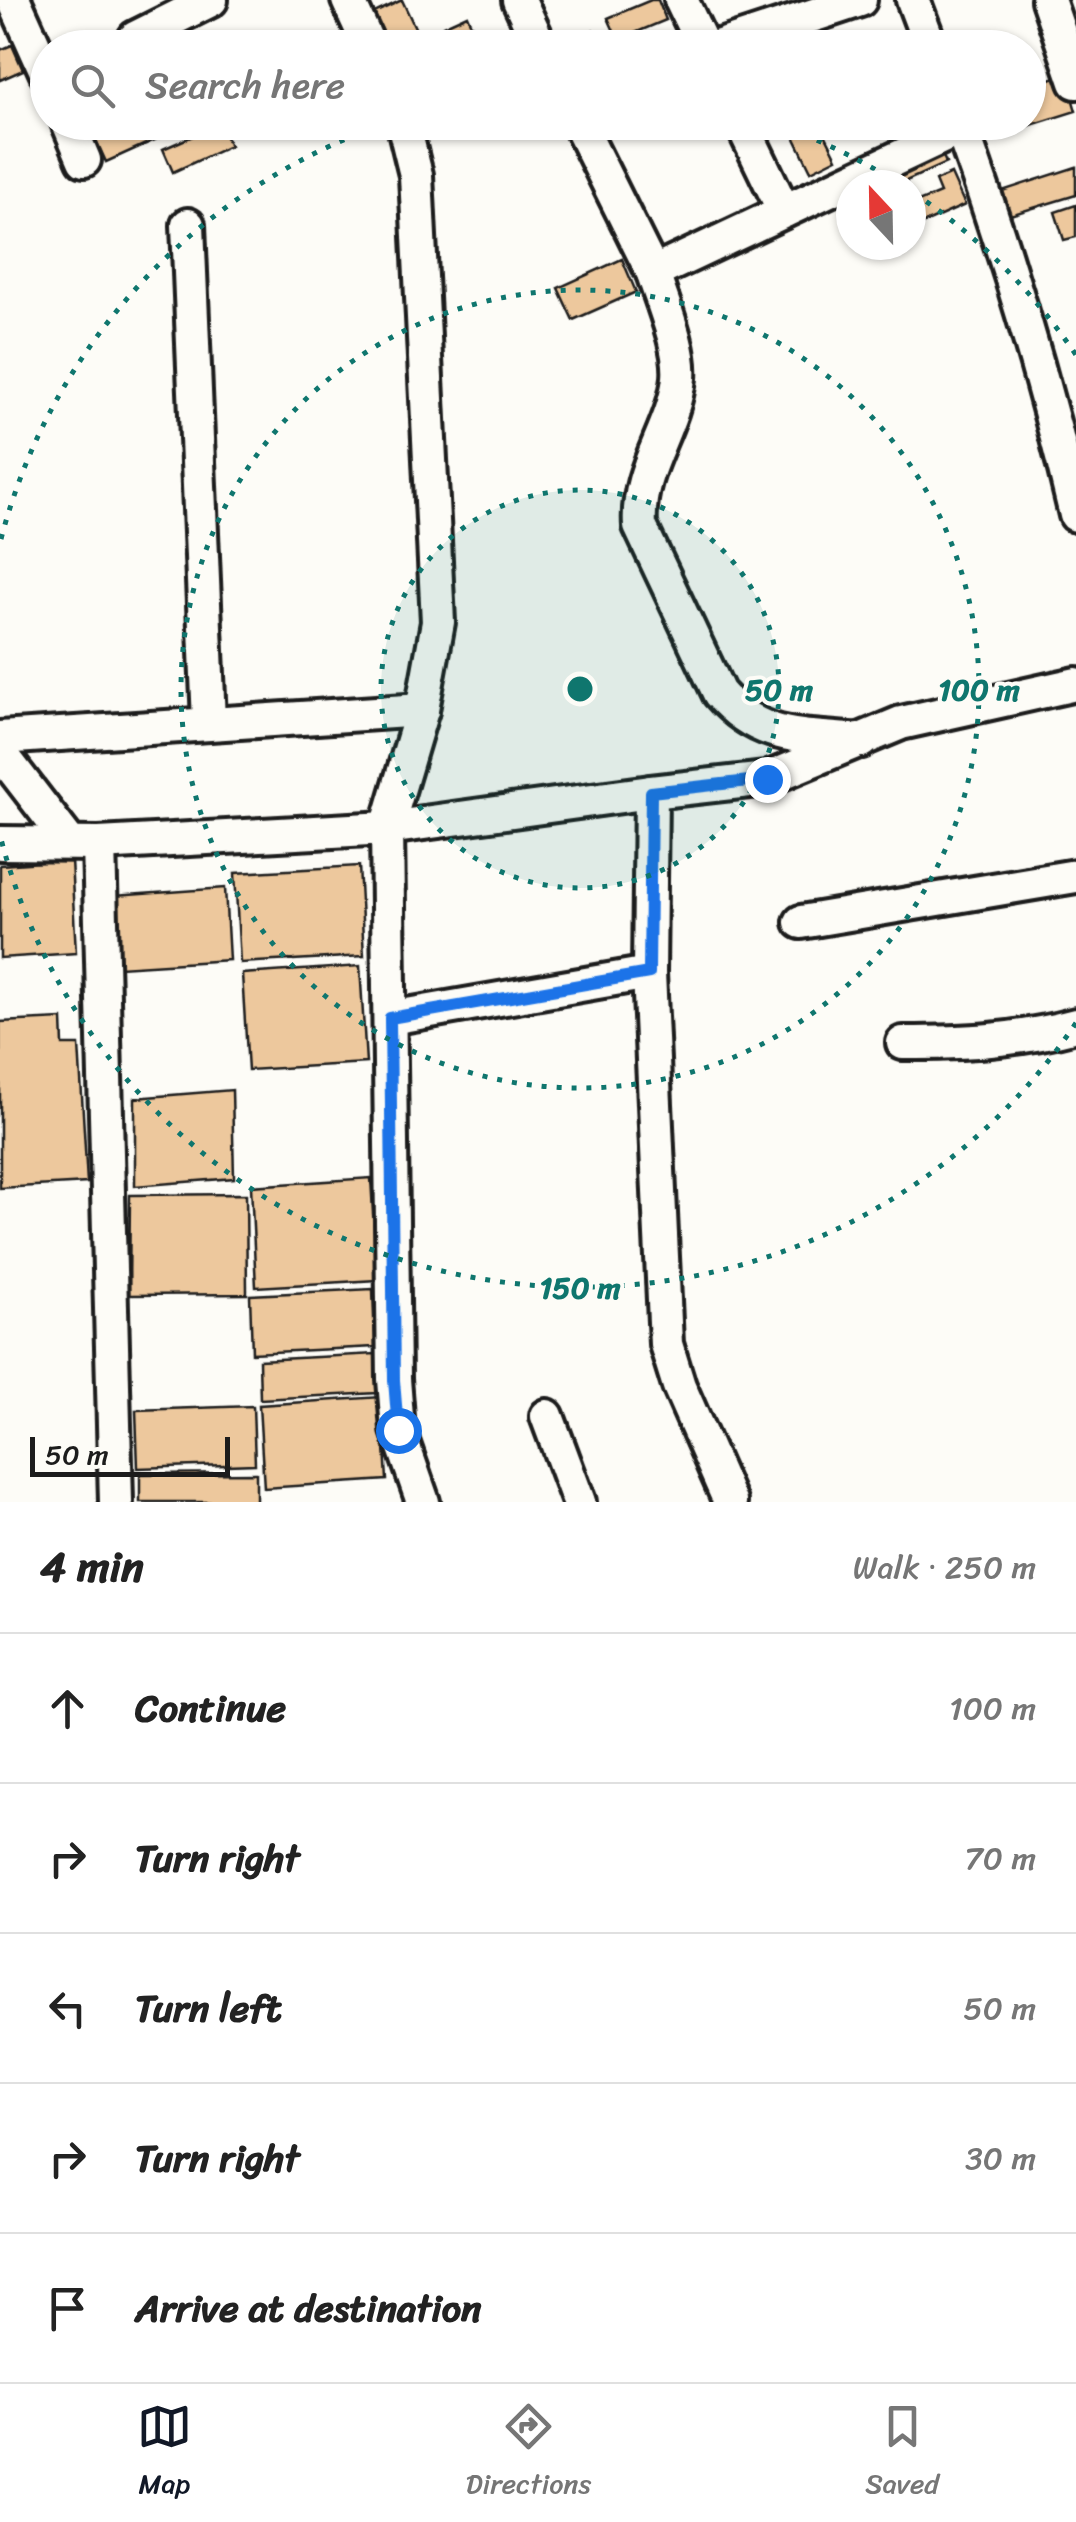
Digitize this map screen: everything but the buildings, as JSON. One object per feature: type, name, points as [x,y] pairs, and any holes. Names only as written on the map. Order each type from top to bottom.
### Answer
[{"type":"street","points":[[14,0],[30,36]]},
{"type":"street","points":[[348,0],[362,30]]},
{"type":"street","points":[[519,0],[533,30]]},
{"type":"street","points":[[681,0],[695,30]]},
{"type":"street","points":[[757,30],[817,5],[860,0]]},
{"type":"street","points":[[914,0],[925,30]]},
{"type":"street","points":[[1048,0],[1076,82]]},
{"type":"street","points":[[149,30],[193,4]]},
{"type":"street","points":[[76,140],[84,160]]},
{"type":"street","points":[[407,140],[416,175],[438,622],[422,710],[387,828],[394,1380],[398,1430],[423,1502]]},
{"type":"street","points":[[587,140],[652,273],[680,374],[673,408],[646,471],[638,502],[640,526],[719,693],[738,715],[769,731],[861,741]]},
{"type":"street","points":[[750,140],[784,211]]},
{"type":"street","points":[[652,273],[929,140]]},
{"type":"street","points":[[965,140],[1062,397],[1076,515]]},
{"type":"street","points":[[188,225],[209,722]]},
{"type":"street","points":[[0,843],[84,843],[387,828],[767,779],[901,723],[1076,684]]},
{"type":"street","points":[[0,738],[422,710]]},
{"type":"street","points":[[0,752],[84,843],[116,1502]]},
{"type":"street","points":[[651,792],[649,973],[666,1344],[679,1386],[730,1502]]},
{"type":"street","points":[[801,922],[1076,876]]},
{"type":"street","points":[[390,1018],[649,973]]},
{"type":"street","points":[[902,1043],[986,1043],[1029,1038],[1076,1025]]},
{"type":"street","points":[[547,1416],[579,1502]]},
{"type":"route","points":[[398,1430],[394,1380],[390,1018],[649,973],[651,792],[767,779]]}]
